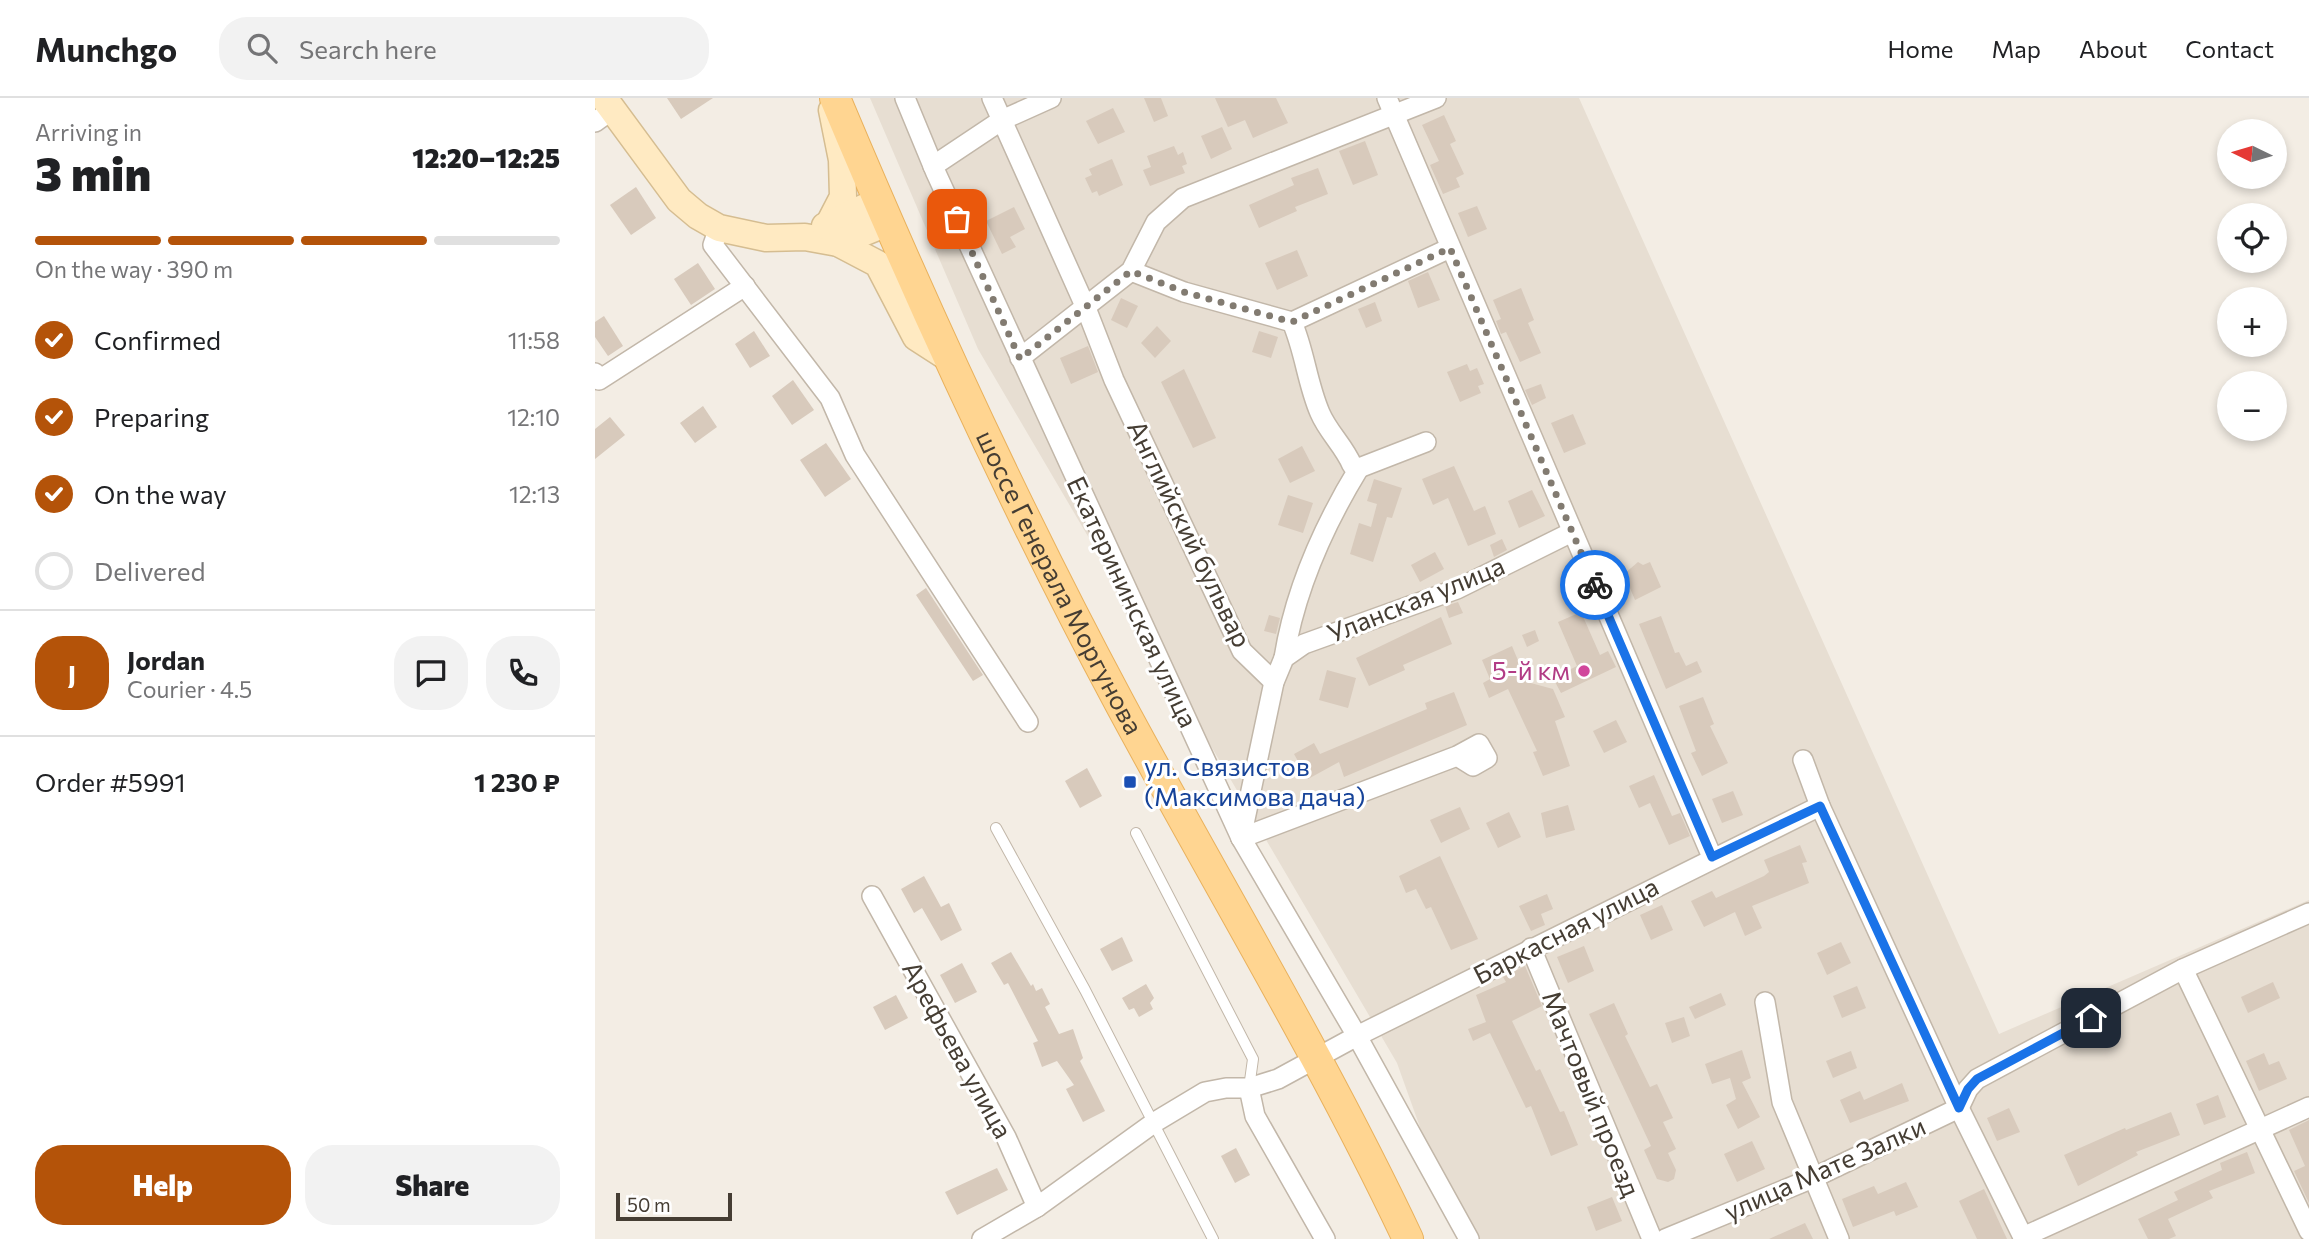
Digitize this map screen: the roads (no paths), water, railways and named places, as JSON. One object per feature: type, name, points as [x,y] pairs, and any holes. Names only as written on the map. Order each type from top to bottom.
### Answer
[{"type":"main road","name":"шоссе Генерала Моргунова","points":[[835,98],[947,357],[1117,699],[1315,1061],[1408,1239]]},
{"type":"street","points":[[829,98],[842,160],[843,197],[834,233]]},
{"type":"street","name":"Екатерининская улица","points":[[905,98],[1020,359],[1241,838],[1357,1036],[1469,1239]]},
{"type":"street","name":"Английский бульвар","points":[[992,98],[1086,308],[1114,380],[1243,651],[1274,682]]},
{"type":"street","points":[[933,166],[1002,120],[1051,98]]},
{"type":"street","points":[[1020,359],[1131,271],[1156,222],[1183,198],[1391,106],[1436,98]]},
{"type":"street","points":[[1391,106],[1712,857]]},
{"type":"street","points":[[604,110],[679,200],[719,229],[766,238],[805,237],[834,233],[883,212]]},
{"type":"street","points":[[719,229],[713,244],[830,398],[855,454],[1028,722]]},
{"type":"street","points":[[834,233],[878,264],[916,337],[947,357]]},
{"type":"street","points":[[1131,271],[1184,292],[1292,322],[1450,248]]},
{"type":"street","points":[[595,373],[599,380],[745,286]]},
{"type":"street","points":[[1292,322],[1303,347],[1306,376],[1321,416],[1352,465],[1359,468]]},
{"type":"street","points":[[1241,838],[1274,682],[1284,658],[1288,631],[1319,538],[1359,468],[1426,442]]},
{"type":"street","name":"Уланская улица","points":[[1284,658],[1304,644],[1457,589],[1572,533]]},
{"type":"street","points":[[1241,838],[1457,756]]},
{"type":"street","points":[[1803,760],[1820,806],[1959,1108],[2024,1238],[2309,1107]]},
{"type":"street","name":"Баркасная улица","points":[[982,1239],[1037,1207],[1155,1122],[1205,1092],[1249,1088],[1315,1061],[1357,1036],[1531,948],[1820,806]]},
{"type":"street","name":"Арефьева улица","points":[[871,896],[1006,1137],[1037,1207]]},
{"type":"street","name":"улица Мате Залки","points":[[1665,1239],[1813,1178],[1959,1108],[1968,1089],[1977,1079],[2183,969],[2309,913]]},
{"type":"street","name":"Мачтовый проезд","points":[[1531,948],[1652,1239]]},
{"type":"street","points":[[2183,969],[2262,1128],[2309,1231]]},
{"type":"street","points":[[1765,1002],[1782,1101],[1839,1239]]},
{"type":"street","points":[[1249,1088],[1255,1116],[1319,1231]]},
{"type":"lane","points":[[996,828],[1155,1122],[1213,1239]]},
{"type":"lane","points":[[1136,833],[1253,1059],[1249,1088]]},
{"type":"lane","points":[[1319,1231],[1333,1239]]},
{"type":"place","name":"5-й км","points":[[1584,671]]},
{"type":"place","name":"ул. Связистов (Максимова дача)","points":[[1130,782]]}]
